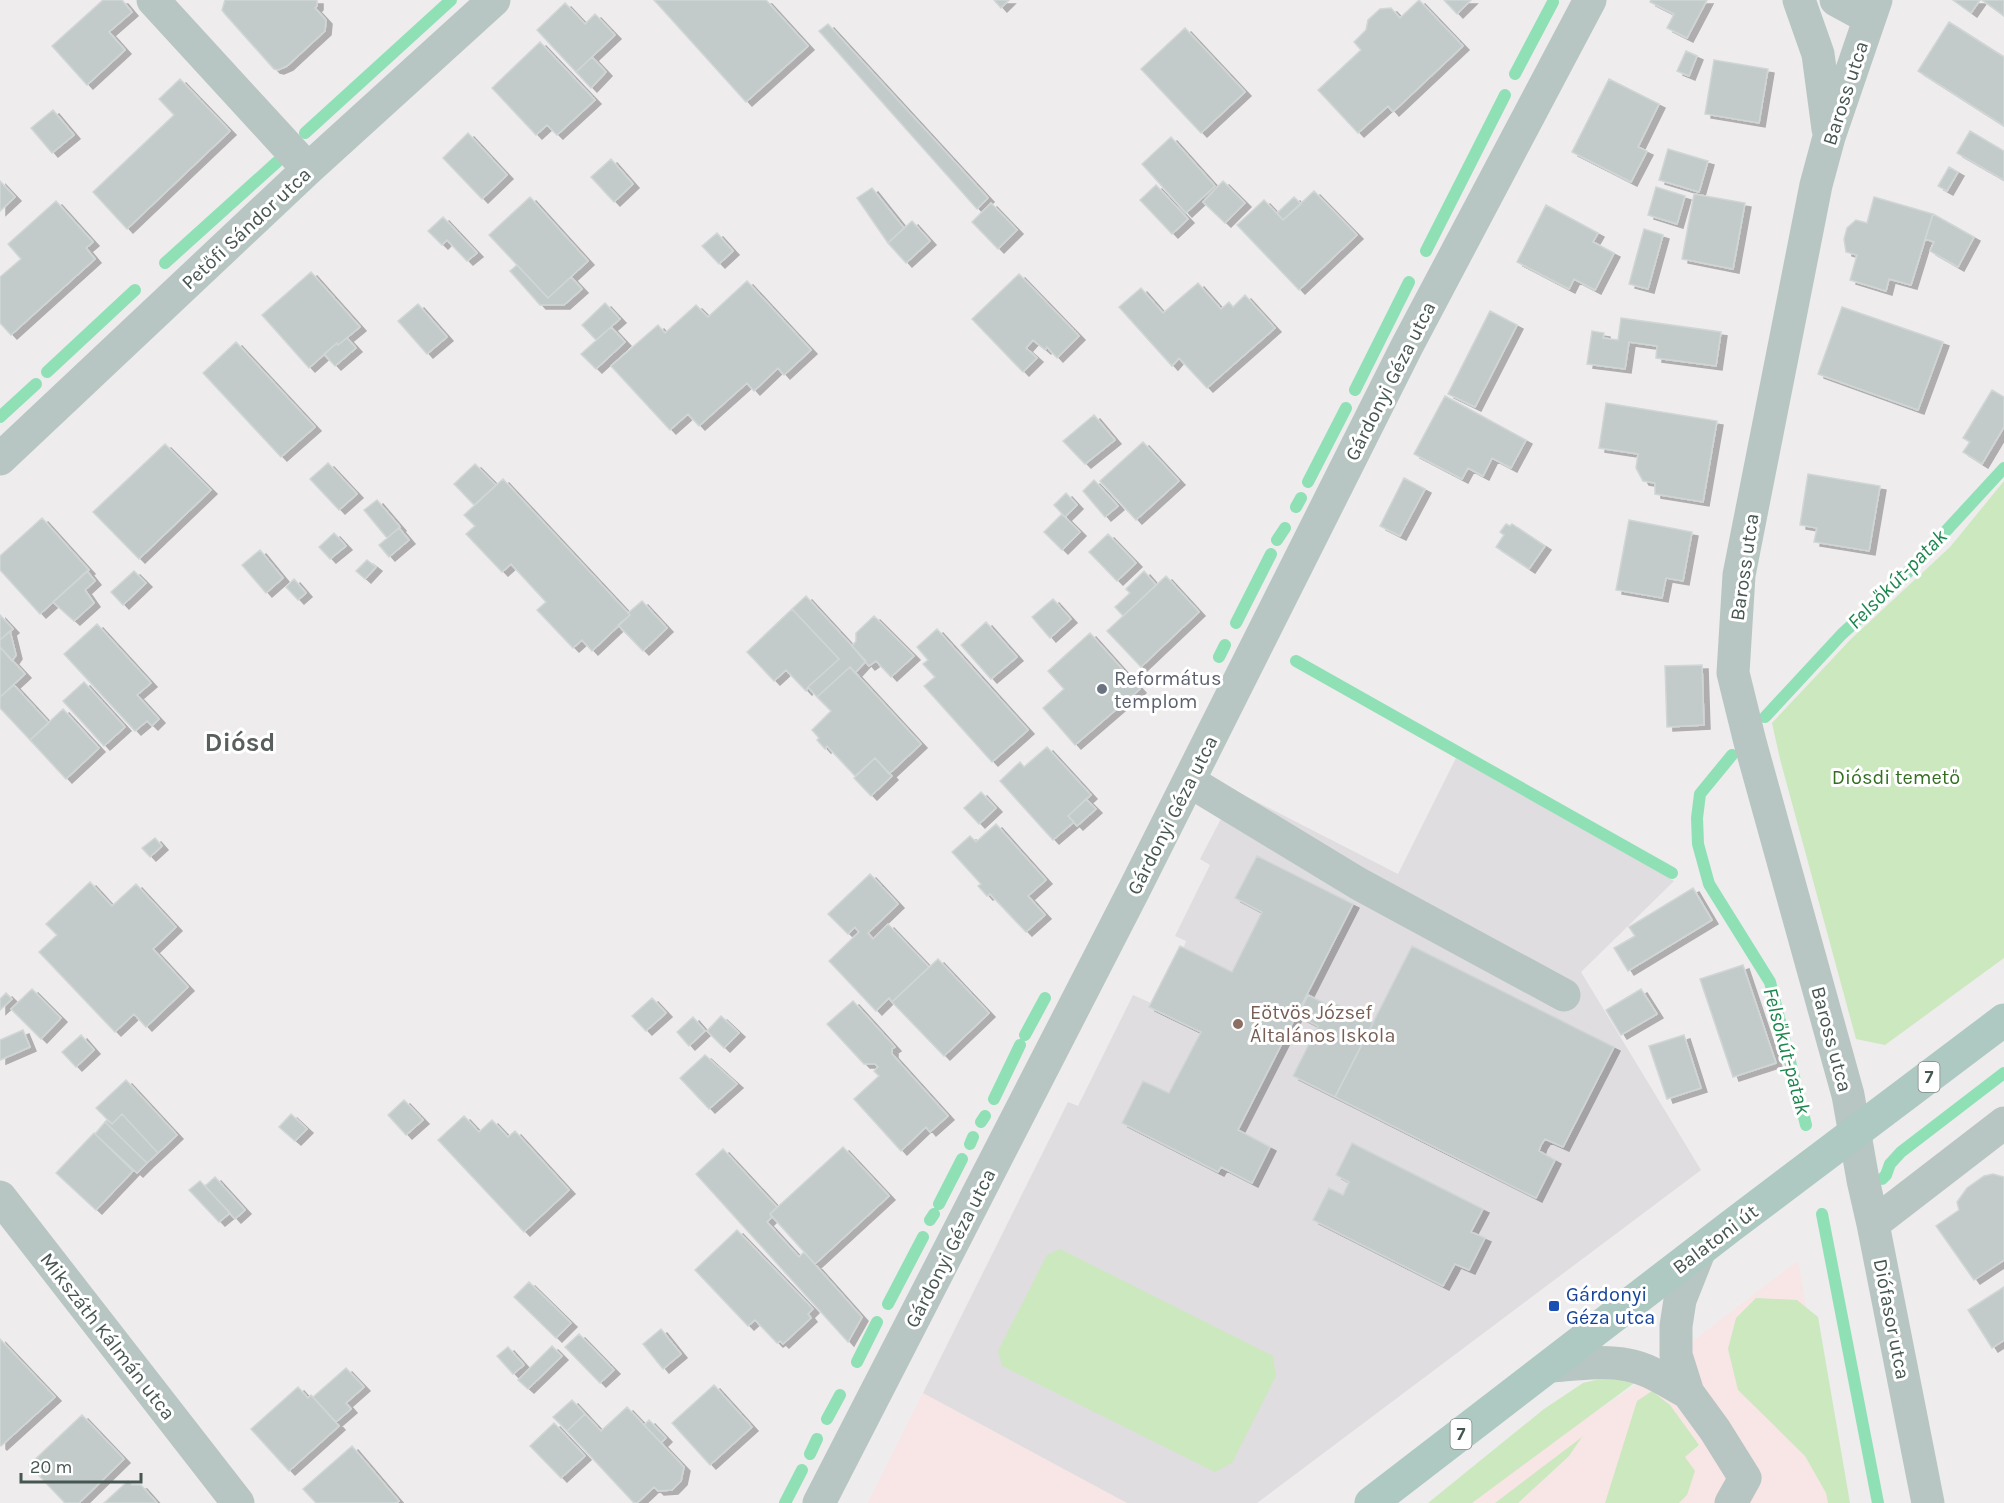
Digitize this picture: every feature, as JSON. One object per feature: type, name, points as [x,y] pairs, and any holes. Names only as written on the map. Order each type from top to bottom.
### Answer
[{"type":"main road","name":"Balatoni út","points":[[1371,1503],[2004,1020]]},
{"type":"street","points":[[153,0],[308,170]]},
{"type":"street","name":"Petőfi Sándor utca","points":[[0,459],[308,170],[494,0]]},
{"type":"street","name":"Gárdonyi Géza utca","points":[[819,1503],[1189,781],[1407,346],[1590,0]]},
{"type":"street","points":[[1799,0],[1818,54],[1829,138]]},
{"type":"street","points":[[1836,0],[1873,9]]},
{"type":"street","name":"Baross utca","points":[[1854,1135],[1848,1095],[1732,673],[1739,575],[1816,185],[1829,138],[1873,9]]},
{"type":"street","points":[[1189,781],[1367,873],[1563,995]]},
{"type":"street","points":[[1873,1224],[2004,1123]]},
{"type":"street","name":"Diófasor utca","points":[[1854,1135],[1928,1503]]},
{"type":"street","name":"Mikszáth Kálmán utca","points":[[0,1197],[238,1503]]},
{"type":"street","points":[[1699,1252],[1680,1300],[1676,1326],[1676,1355],[1688,1394],[1715,1430],[1742,1495]]},
{"type":"street","points":[[1552,1366],[1594,1362],[1629,1365],[1655,1374],[1688,1394]]},
{"type":"shaded area","points":[[1456,758],[1674,881],[1581,972],[1701,1170],[1257,1503],[1127,1503],[923,1393],[1068,1102],[1078,1106],[1133,995],[1151,1003],[1180,946],[1184,947],[1186,941],[1175,936],[1210,865],[1200,859],[1224,813],[1226,786],[1398,874]]},
{"type":"shaded area","points":[[1798,1261],[1840,1503],[1448,1503],[1655,1374],[1693,1341]]},
{"type":"shaded area","points":[[923,1393],[1127,1503],[868,1503]]},
{"type":"green space","name":"Diósdi temető","points":[[2004,481],[2004,958],[1885,1045],[1856,1039],[1772,723],[1851,639],[1950,547]]},
{"type":"green space","points":[[1060,1249],[1273,1356],[1276,1376],[1232,1463],[1215,1472],[1002,1366],[998,1351],[1047,1255]]},
{"type":"green space","points":[[1756,1298],[1797,1300],[1818,1317],[1850,1503],[1828,1503],[1826,1493],[1805,1456],[1738,1390],[1728,1349],[1736,1318]]},
{"type":"green space","points":[[1616,1375],[1637,1381],[1472,1503],[1428,1503],[1544,1409],[1583,1383]]},
{"type":"green space","points":[[1652,1391],[1670,1405],[1699,1445],[1685,1457],[1695,1471],[1687,1495],[1679,1503],[1605,1503],[1637,1401]]},
{"type":"green space","points":[[1582,1437],[1569,1456],[1518,1503],[1495,1503]]},
{"type":"building","points":[[103,0],[122,0],[132,12],[109,32],[125,50],[87,85],[52,46]]},
{"type":"building","points":[[225,0],[317,0],[315,8],[326,20],[325,31],[287,66],[278,70],[274,69],[222,10]]},
{"type":"building","points":[[654,0],[766,0],[808,46],[746,102]]},
{"type":"building","points":[[994,0],[1009,0],[1001,8]]},
{"type":"building","points":[[1419,0],[1463,46],[1393,112],[1388,106],[1358,133],[1318,90],[1361,50],[1354,42],[1366,30],[1368,20],[1380,9],[1391,8],[1400,18]]},
{"type":"building","points":[[1444,0],[1471,0],[1457,14]]},
{"type":"building","points":[[1651,0],[1707,0],[1687,38],[1667,28],[1674,14],[1650,2]]},
{"type":"building","points":[[1953,0],[1980,0],[1971,13]]},
{"type":"building","points":[[1982,0],[2004,0],[2004,16]]},
{"type":"building","points":[[565,3],[585,24],[595,14],[615,35],[576,72],[537,30]]},
{"type":"building","points":[[1949,22],[2004,57],[2004,126],[1918,71]]},
{"type":"building","points":[[828,24],[988,198],[977,209],[819,31]]},
{"type":"building","points":[[1185,28],[1245,92],[1201,133],[1141,69]]},
{"type":"building","points":[[540,42],[595,100],[557,135],[547,125],[536,135],[492,88]]},
{"type":"building","points":[[1686,51],[1697,56],[1689,76],[1677,71]]},
{"type":"building","points":[[592,57],[606,72],[591,88],[576,72]]},
{"type":"building","points":[[1714,60],[1768,69],[1759,123],[1705,114]]},
{"type":"building","points":[[180,79],[230,131],[127,229],[93,192],[174,115],[159,99]]},
{"type":"building","points":[[1609,79],[1659,104],[1638,147],[1647,151],[1631,182],[1572,152]]},
{"type":"building","points":[[53,110],[74,135],[52,153],[31,128]]},
{"type":"building","points":[[1970,131],[2004,151],[2004,180],[1957,153]]},
{"type":"building","points":[[468,133],[507,175],[482,199],[443,158]]},
{"type":"building","points":[[1171,137],[1215,186],[1186,213],[1142,164]]},
{"type":"building","points":[[1668,149],[1708,161],[1699,192],[1659,180]]},
{"type":"building","points":[[611,159],[633,184],[614,202],[591,177]]},
{"type":"building","points":[[1949,167],[1958,172],[1947,191],[1938,186]]},
{"type":"building","points":[[0,181],[15,197],[0,211]]},
{"type":"building","points":[[1223,181],[1245,203],[1225,223],[1203,202]]},
{"type":"building","points":[[1156,185],[1188,219],[1172,234],[1140,200]]},
{"type":"building","points":[[1656,187],[1685,196],[1677,224],[1648,215]]},
{"type":"building","points":[[872,188],[904,228],[888,243],[857,198]]},
{"type":"building","points":[[1314,191],[1357,235],[1299,290],[1237,225],[1264,200],[1283,220]]},
{"type":"building","points":[[1694,194],[1745,203],[1733,269],[1682,259]]},
{"type":"building","points":[[530,197],[588,261],[548,298],[489,235]]},
{"type":"building","points":[[1294,197],[1301,204],[1283,220],[1277,213]]},
{"type":"building","points":[[1874,197],[1933,214],[1911,285],[1889,279],[1886,291],[1850,280],[1857,255],[1846,252],[1844,239],[1847,228],[1856,220],[1867,223]]},
{"type":"building","points":[[56,201],[93,242],[86,248],[95,259],[11,335],[0,323],[0,277],[21,259],[8,244]]},
{"type":"building","points":[[991,203],[1017,230],[998,249],[972,222]]},
{"type":"building","points":[[1546,205],[1598,233],[1593,242],[1614,253],[1595,290],[1574,279],[1569,289],[1517,262]]},
{"type":"building","points":[[1933,214],[1974,237],[1958,267],[1930,251],[1934,242],[1925,239]]},
{"type":"building","points":[[443,217],[477,253],[467,261],[447,240],[442,245],[428,231]]},
{"type":"building","points":[[912,221],[930,241],[906,263],[888,243]]},
{"type":"building","points":[[1644,229],[1663,235],[1648,289],[1629,284]]},
{"type":"building","points":[[717,233],[733,251],[719,264],[702,246]]},
{"type":"building","points":[[517,265],[548,298],[571,277],[582,289],[564,305],[540,305],[510,271]]},
{"type":"building","points":[[311,272],[360,327],[338,345],[337,343],[309,368],[262,315]]},
{"type":"building","points":[[1019,274],[1079,336],[1057,358],[1047,347],[1045,350],[1033,340],[1026,348],[1037,358],[1023,372],[972,319]]},
{"type":"building","points":[[747,281],[811,350],[784,375],[778,368],[754,391],[747,383],[699,426],[688,414],[670,430],[611,366],[658,325],[665,333],[696,305],[708,317]]},
{"type":"building","points":[[1198,283],[1221,309],[1229,302],[1233,307],[1245,295],[1275,328],[1207,388],[1179,358],[1172,366],[1119,307],[1141,288],[1163,313]]},
{"type":"building","points":[[605,303],[620,319],[596,340],[582,325]]},
{"type":"building","points":[[418,304],[447,337],[427,354],[398,321]]},
{"type":"building","points":[[1842,307],[1943,342],[1918,410],[1818,374]]},
{"type":"building","points":[[1490,311],[1517,325],[1475,407],[1448,394]]},
{"type":"building","points":[[1621,318],[1721,332],[1716,366],[1656,358],[1657,346],[1629,342],[1625,369],[1587,364],[1592,331],[1604,333],[1603,338],[1618,340]]},
{"type":"building","points":[[611,327],[625,342],[596,369],[581,354]]},
{"type":"building","points":[[347,338],[356,348],[335,366],[324,354]]},
{"type":"building","points":[[236,342],[315,427],[281,457],[203,373]]},
{"type":"building","points":[[1992,390],[2004,397],[2004,427],[1982,464],[1963,452],[1970,442],[1963,438]]},
{"type":"building","points":[[1445,396],[1526,440],[1511,468],[1492,458],[1483,476],[1468,468],[1462,479],[1414,454]]},
{"type":"building","points":[[1606,403],[1717,421],[1703,502],[1655,494],[1655,483],[1643,481],[1636,468],[1638,454],[1599,448]]},
{"type":"building","points":[[1094,415],[1115,440],[1085,464],[1063,441]]},
{"type":"building","points":[[1143,442],[1179,481],[1136,520],[1100,481]]},
{"type":"building","points":[[165,444],[211,490],[139,559],[93,512]]},
{"type":"building","points":[[328,463],[357,494],[339,510],[310,479]]},
{"type":"building","points":[[475,464],[496,485],[474,505],[454,484]]},
{"type":"building","points":[[1808,474],[1880,486],[1869,551],[1814,542],[1817,528],[1800,525]]},
{"type":"building","points":[[1404,478],[1425,489],[1400,536],[1380,526]]},
{"type":"building","points":[[503,479],[630,615],[592,651],[582,640],[573,648],[537,610],[546,602],[511,564],[502,572],[466,534],[475,526],[464,515]]},
{"type":"building","points":[[1094,480],[1118,506],[1105,517],[1083,491]]},
{"type":"building","points":[[1066,493],[1077,505],[1065,517],[1054,505]]},
{"type":"building","points":[[377,500],[400,527],[387,538],[364,510]]},
{"type":"building","points":[[1062,514],[1080,532],[1062,550],[1044,532]]},
{"type":"building","points":[[42,518],[89,570],[40,614],[0,570],[0,556]]},
{"type":"building","points":[[1629,520],[1692,532],[1683,581],[1666,578],[1662,598],[1616,590]]},
{"type":"building","points":[[1506,524],[1510,526],[1512,524],[1545,546],[1529,569],[1496,547],[1504,535],[1500,532]]},
{"type":"building","points":[[399,528],[409,540],[389,557],[379,545]]},
{"type":"building","points":[[334,533],[346,546],[330,559],[319,547]]},
{"type":"building","points":[[1108,534],[1136,563],[1117,581],[1089,552]]},
{"type":"building","points":[[260,550],[283,578],[266,593],[242,565]]},
{"type":"building","points":[[367,560],[376,567],[365,579],[356,571]]},
{"type":"building","points":[[87,571],[95,581],[85,590],[94,603],[74,621],[53,602]]},
{"type":"building","points":[[134,571],[146,583],[123,605],[111,592]]},
{"type":"building","points":[[1144,571],[1156,585],[1123,616],[1115,607],[1130,593],[1126,589]]},
{"type":"building","points":[[1166,576],[1199,612],[1141,667],[1107,631]]},
{"type":"building","points":[[294,579],[306,593],[298,600],[286,587]]},
{"type":"building","points":[[806,596],[866,661],[855,673],[850,667],[817,697],[808,687],[839,659],[792,609]]},
{"type":"building","points":[[1053,599],[1071,619],[1050,638],[1032,617]]},
{"type":"building","points":[[642,601],[667,628],[643,651],[618,625]]},
{"type":"building","points":[[792,609],[839,659],[806,691],[786,670],[774,681],[747,652]]},
{"type":"building","points":[[0,615],[13,629],[0,640]]},
{"type":"building","points":[[874,616],[914,656],[891,677],[876,661],[869,666],[852,646],[856,641],[856,633]]},
{"type":"building","points":[[986,622],[1017,657],[991,679],[961,645]]},
{"type":"building","points":[[97,624],[151,683],[137,695],[159,719],[152,726],[147,721],[135,731],[64,654]]},
{"type":"building","points":[[937,629],[1028,730],[992,762],[924,686],[935,677],[923,664],[928,660],[917,647]]},
{"type":"building","points":[[10,631],[16,655],[12,661],[0,647],[0,640]]},
{"type":"building","name":"Református templom","points":[[1090,633],[1140,689],[1075,745],[1043,708],[1064,689],[1048,671]]},
{"type":"building","points":[[0,647],[25,674],[0,697]]},
{"type":"building","points":[[1702,665],[1704,725],[1667,727],[1665,666]]},
{"type":"building","points":[[850,667],[921,744],[889,774],[875,758],[855,776],[827,746],[825,749],[812,730],[831,711],[817,697]]},
{"type":"building","points":[[84,682],[125,727],[104,746],[63,701]]},
{"type":"building","points":[[14,685],[49,723],[30,740],[0,708],[0,697]]},
{"type":"building","points":[[63,709],[99,748],[66,779],[30,740]]},
{"type":"building","points":[[1047,747],[1091,795],[1068,816],[1074,822],[1053,840],[1000,781],[1020,762],[1024,767]]},
{"type":"building","points":[[875,758],[892,776],[871,796],[854,778]]},
{"type":"building","points":[[981,792],[996,808],[979,824],[964,808]]},
{"type":"building","points":[[1086,799],[1096,809],[1077,826],[1068,816]]},
{"type":"building","points":[[996,824],[1046,880],[1028,896],[1045,915],[1026,932],[990,894],[987,896],[978,886],[981,884],[952,852],[970,836],[976,842]]},
{"type":"building","points":[[155,838],[162,846],[150,857],[142,848]]},
{"type":"building","name":"Eötvös József Általános Iskola","points":[[1257,856],[1353,904],[1238,1130],[1270,1147],[1252,1183],[1221,1167],[1218,1172],[1122,1123],[1143,1081],[1169,1093],[1201,1032],[1149,1007],[1180,946],[1232,972],[1262,912],[1235,898]]},
{"type":"building","points":[[870,874],[898,904],[868,933],[873,939],[888,924],[929,967],[892,1002],[889,998],[876,1011],[829,961],[859,932],[855,927],[848,934],[828,914]]},
{"type":"building","points":[[90,882],[112,906],[136,884],[176,927],[153,949],[188,987],[146,1027],[134,1014],[115,1032],[39,952],[57,935],[46,924]]},
{"type":"building","points":[[1693,888],[1712,920],[1628,971],[1614,948],[1635,936],[1629,927]]},
{"type":"building","points":[[1412,946],[1614,1047],[1563,1147],[1545,1139],[1541,1145],[1539,1151],[1555,1160],[1536,1198],[1335,1097]]},
{"type":"building","points":[[938,959],[989,1013],[944,1056],[892,1002]]},
{"type":"building","points":[[1743,965],[1776,1063],[1733,1077],[1700,979]]},
{"type":"building","points":[[32,989],[61,1018],[41,1039],[11,1009]]},
{"type":"building","points":[[1641,989],[1657,1014],[1621,1035],[1606,1010]]},
{"type":"building","points":[[6,993],[12,999],[0,1010],[0,999]]},
{"type":"building","points":[[1308,995],[1328,1005],[1330,1001],[1373,1023],[1335,1097],[1293,1076],[1318,1026],[1298,1016]]},
{"type":"building","points":[[652,998],[666,1013],[646,1031],[632,1016]]},
{"type":"building","points":[[853,1001],[895,1047],[892,1049],[892,1054],[948,1116],[930,1132],[926,1127],[901,1151],[854,1099],[879,1076],[874,1071],[878,1067],[875,1064],[864,1064],[827,1024]]},
{"type":"building","points":[[721,1016],[739,1033],[724,1048],[707,1031]]},
{"type":"building","points":[[693,1017],[705,1031],[689,1046],[677,1032]]},
{"type":"building","points":[[23,1030],[30,1047],[0,1060],[0,1040]]},
{"type":"building","points":[[81,1035],[94,1050],[76,1067],[62,1052]]},
{"type":"building","points":[[1684,1035],[1701,1088],[1667,1099],[1649,1046]]},
{"type":"building","points":[[705,1055],[737,1084],[709,1109],[680,1078]]},
{"type":"building","points":[[126,1080],[177,1135],[158,1153],[122,1114],[112,1124],[96,1108]]},
{"type":"building","points":[[404,1100],[423,1120],[406,1135],[388,1115]]},
{"type":"building","points":[[122,1114],[158,1153],[147,1163],[105,1122],[107,1120],[112,1124]]},
{"type":"building","points":[[291,1114],[307,1129],[295,1141],[279,1127]]},
{"type":"building","points":[[464,1116],[479,1132],[492,1120],[508,1137],[515,1131],[569,1190],[524,1232],[438,1140]]},
{"type":"building","points":[[105,1122],[147,1163],[137,1173],[95,1134]]},
{"type":"building","points":[[94,1133],[133,1171],[96,1210],[56,1173]]},
{"type":"building","points":[[1352,1143],[1483,1209],[1471,1232],[1485,1238],[1469,1270],[1455,1264],[1443,1286],[1313,1220],[1329,1188],[1343,1195],[1349,1182],[1336,1175]]},
{"type":"building","points":[[843,1147],[889,1196],[815,1264],[770,1214]]},
{"type":"building","points":[[723,1149],[777,1207],[770,1214],[772,1217],[767,1222],[799,1257],[804,1252],[862,1317],[848,1342],[696,1174]]},
{"type":"building","points":[[1993,1174],[2004,1177],[2004,1260],[1974,1280],[1936,1226],[1959,1210],[1957,1202],[1967,1188],[1984,1176]]},
{"type":"building","points":[[215,1177],[245,1210],[235,1219],[205,1186]]},
{"type":"building","points":[[200,1181],[230,1213],[219,1222],[189,1190]]},
{"type":"building","points":[[737,1230],[813,1309],[808,1314],[811,1318],[783,1344],[780,1341],[777,1343],[755,1320],[748,1326],[695,1270]]},
{"type":"building","points":[[529,1282],[571,1323],[556,1338],[514,1297]]},
{"type":"building","points":[[2004,1287],[2004,1340],[1992,1348],[1968,1310]]},
{"type":"building","points":[[661,1329],[681,1354],[663,1369],[643,1344]]},
{"type":"building","points":[[579,1334],[614,1370],[600,1383],[565,1347]]},
{"type":"building","points":[[0,1339],[55,1397],[1,1446],[0,1445]]},
{"type":"building","points":[[552,1346],[562,1356],[528,1389],[518,1380]]},
{"type":"building","points":[[508,1347],[524,1365],[513,1374],[497,1356]]},
{"type":"building","points":[[346,1368],[364,1387],[346,1403],[351,1409],[336,1422],[313,1397]]},
{"type":"building","points":[[714,1385],[752,1427],[710,1465],[672,1423]]},
{"type":"building","points":[[298,1387],[308,1398],[311,1395],[339,1426],[289,1471],[251,1429]]},
{"type":"building","points":[[572,1400],[585,1414],[567,1431],[553,1417]]},
{"type":"building","points":[[627,1407],[684,1467],[681,1481],[672,1490],[658,1491],[654,1487],[637,1503],[634,1503],[567,1431],[585,1414],[601,1431]]},
{"type":"building","points":[[82,1415],[124,1459],[79,1503],[65,1503],[29,1465]]},
{"type":"building","points":[[649,1420],[666,1438],[661,1443],[644,1425]]},
{"type":"building","points":[[554,1423],[585,1456],[561,1478],[530,1446]]},
{"type":"building","points":[[352,1446],[399,1501],[396,1503],[316,1503],[303,1489]]},
{"type":"building","points":[[128,1481],[132,1485],[141,1485],[157,1503],[104,1503]]},
{"type":"waterway","points":[[305,133],[451,0]]},
{"type":"waterway","points":[[1515,74],[1553,2]]},
{"type":"waterway","points":[[1426,251],[1505,95]]},
{"type":"waterway","points":[[165,263],[277,162]]},
{"type":"waterway","points":[[1355,390],[1409,282]]},
{"type":"waterway","points":[[47,372],[135,290]]},
{"type":"waterway","points":[[0,417],[36,384]]},
{"type":"waterway","points":[[1308,482],[1346,408]]},
{"type":"waterway","name":"Felsőkút-patak","points":[[1765,717],[1842,634],[1898,583],[2004,468]]},
{"type":"waterway","points":[[1296,507],[1301,498]]},
{"type":"waterway","points":[[1277,540],[1285,528]]},
{"type":"waterway","points":[[1236,623],[1271,554]]},
{"type":"waterway","points":[[1219,657],[1225,645]]},
{"type":"waterway","points":[[1296,661],[1672,873]]},
{"type":"waterway","name":"Felsőkút-patak","points":[[1732,755],[1700,794],[1697,818],[1698,844],[1709,884],[1770,982],[1806,1125]]},
{"type":"waterway","points":[[1025,1035],[1045,998]]},
{"type":"waterway","points":[[994,1099],[1020,1045]]},
{"type":"waterway","points":[[1882,1179],[1890,1164],[1901,1152],[2004,1073]]},
{"type":"waterway","points":[[981,1122],[985,1116]]},
{"type":"waterway","points":[[970,1144],[973,1137]]},
{"type":"waterway","points":[[939,1204],[962,1159]]},
{"type":"waterway","points":[[930,1220],[934,1214]]},
{"type":"waterway","name":"Felsőkút-patak","points":[[1822,1214],[1878,1503]]},
{"type":"waterway","points":[[888,1304],[923,1237]]},
{"type":"waterway","points":[[857,1362],[877,1322]]},
{"type":"waterway","points":[[827,1419],[840,1395]]},
{"type":"waterway","points":[[810,1454],[817,1439]]},
{"type":"waterway","points":[[785,1503],[802,1470]]},
{"type":"place","name":"Református templom","points":[[1102,689]]},
{"type":"place","name":"Eötvös József Általános Iskola","points":[[1238,1024]]},
{"type":"place","name":"Gárdonyi Géza utca","points":[[1554,1306]]},
{"type":"district","name":"Diósd","points":[[240,742]]}]
